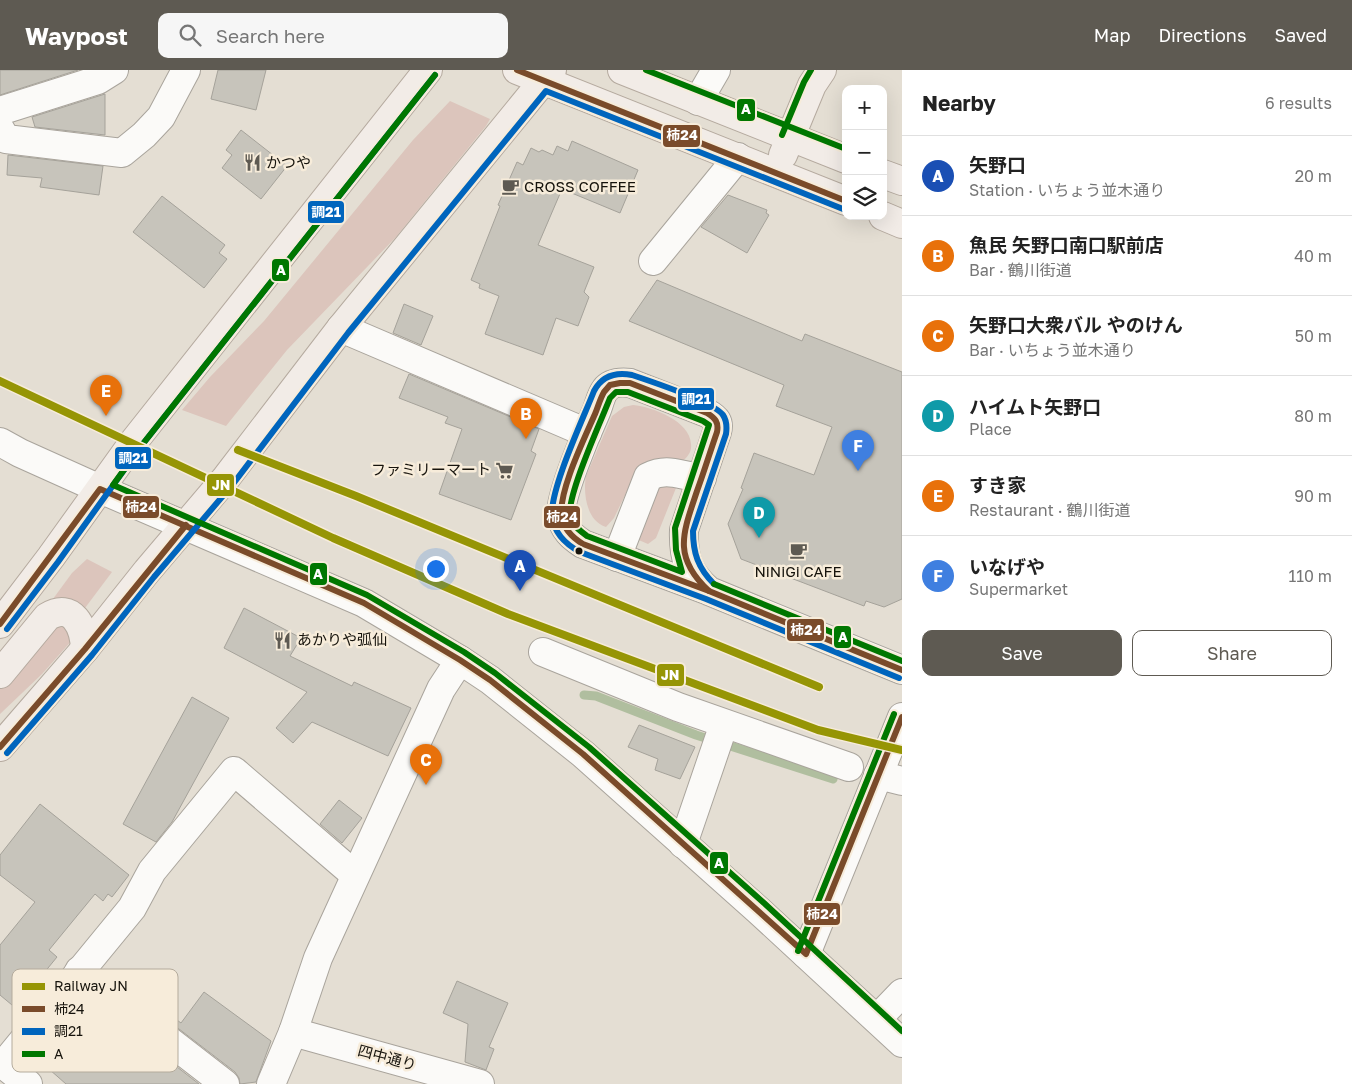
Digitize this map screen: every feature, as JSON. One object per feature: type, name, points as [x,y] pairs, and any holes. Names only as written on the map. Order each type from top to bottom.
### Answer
[{"type":"main road","points":[[0,624],[51,558],[135,440],[428,70]]},
{"type":"main road","points":[[517,70],[548,75],[738,157],[842,198]]},
{"type":"main road","points":[[622,70],[842,158]]},
{"type":"main road","points":[[775,172],[812,85],[822,70]]},
{"type":"main road","points":[[5,739],[85,649],[147,571],[226,478],[341,328],[548,75]]},
{"type":"main road","points":[[886,175],[902,181]]},
{"type":"main road","points":[[887,218],[902,224]]},
{"type":"main road","points":[[0,674],[47,618],[55,613],[66,613],[75,617],[84,634],[85,649]]},
{"type":"street","points":[[0,111],[98,80],[114,70]]},
{"type":"street","points":[[0,129],[6,139],[122,153],[144,135],[161,116],[186,70]]},
{"type":"street","points":[[698,101],[716,70]]},
{"type":"street","points":[[653,261],[738,157]]},
{"type":"street","points":[[341,328],[587,433]]},
{"type":"street","points":[[623,559],[642,560],[655,556],[669,549],[678,541],[684,530],[702,478],[718,424],[716,419],[707,413],[630,383],[621,382],[612,384],[605,390],[587,433],[564,498],[561,514],[565,528],[572,537],[583,544],[623,559],[709,591],[902,670]]},
{"type":"street","points":[[0,442],[100,489],[364,602],[460,660],[490,680],[583,754],[806,954],[902,1043]]},
{"type":"street","points":[[623,559],[648,477],[658,472],[670,472],[688,477],[702,478]]},
{"type":"street","points":[[684,530],[683,545],[686,560],[698,582],[709,591]]},
{"type":"street","points":[[543,652],[678,707],[849,767]]},
{"type":"street","points":[[271,1084],[293,1032],[318,958],[441,689],[460,660]]},
{"type":"street","points":[[806,954],[890,778],[902,717]]},
{"type":"street","points":[[683,844],[724,724]]},
{"type":"street","points":[[81,969],[132,908],[152,870],[234,771],[355,876]]},
{"type":"street","points":[[877,1019],[902,993]]},
{"type":"street","name":"四中通り","points":[[293,1032],[480,1084]]},
{"type":"street","points":[[178,1048],[225,1084]]},
{"type":"street","points":[[12,1051],[2,1063],[12,1071]]},
{"type":"street","points":[[13,1072],[28,1084]]},
{"type":"shaded area","points":[[450,101],[490,119],[396,237],[287,350],[226,426],[182,410],[210,377],[264,321],[413,140]]},
{"type":"shaded area","points":[[633,405],[660,412],[677,422],[689,436],[691,449],[688,456],[682,461],[652,460],[637,470],[614,518],[606,527],[594,519],[587,505],[586,476],[612,416],[624,407]]},
{"type":"shaded area","points":[[667,484],[676,488],[656,538],[648,544],[634,538],[657,487]]},
{"type":"shaded area","points":[[87,559],[112,572],[82,612],[50,603],[72,573]]},
{"type":"shaded area","points":[[61,623],[74,638],[42,674],[0,714],[0,685],[24,655]]},
{"type":"building","points":[[0,70],[78,70],[0,95]]},
{"type":"building","points":[[218,70],[266,70],[256,110],[211,99]]},
{"type":"building","points":[[105,94],[105,135],[35,127],[32,117]]},
{"type":"building","points":[[241,130],[287,166],[261,199],[222,168],[232,155],[226,150]]},
{"type":"building","points":[[572,141],[638,170],[620,213],[562,189],[538,245],[594,267],[584,292],[589,297],[578,326],[556,318],[543,355],[485,334],[499,296],[479,288],[480,284],[471,280],[500,206],[498,205],[517,162],[523,165],[531,148],[553,155],[557,146],[568,151]]},
{"type":"building","points":[[8,155],[103,166],[99,195],[40,187],[42,178],[7,175]]},
{"type":"building","points":[[728,195],[767,210],[766,213],[769,215],[747,253],[701,227]]},
{"type":"building","points":[[162,196],[225,245],[219,253],[227,259],[204,288],[133,232]]},
{"type":"building","points":[[657,280],[802,341],[805,334],[902,372],[902,599],[884,607],[866,601],[864,606],[741,559],[728,524],[743,489],[741,488],[754,453],[814,475],[832,427],[776,406],[784,385],[629,321]]},
{"type":"building","points":[[404,304],[433,316],[421,345],[393,333]]},
{"type":"building","points":[[409,374],[539,429],[531,451],[536,454],[511,520],[439,494],[462,429],[445,423],[448,417],[399,398]]},
{"type":"building","points":[[244,608],[301,638],[290,656],[352,686],[354,682],[411,708],[388,756],[312,722],[293,743],[276,728],[307,692],[224,648]]},
{"type":"building","points":[[192,697],[229,718],[172,822],[156,842],[123,824]]},
{"type":"building","points":[[639,725],[695,747],[680,779],[655,770],[658,759],[628,747]]},
{"type":"building","points":[[339,800],[362,818],[342,843],[320,824]]},
{"type":"building","points":[[40,804],[129,875],[112,897],[108,894],[103,901],[95,894],[49,950],[57,957],[47,969],[12,969],[12,1005],[0,995],[0,945],[35,902],[0,875],[0,855]]},
{"type":"building","points":[[457,981],[508,1003],[489,1047],[494,1049],[486,1070],[465,1062],[468,1024],[443,1013]]},
{"type":"building","points":[[204,992],[271,1041],[256,1082],[240,1084],[235,1072],[178,1028],[178,1021],[181,1023]]},
{"type":"building","points":[[178,1068],[199,1084],[66,1084],[52,1072],[178,1072]]},
{"type":"waterway","points":[[584,695],[596,696],[696,735],[833,779]]},
{"type":"rail line","name":"JN","points":[[0,381],[333,538],[508,614],[818,730],[902,750]]},
{"type":"rail line","name":"JN","points":[[238,450],[356,496],[819,687]]},
{"type":"transit line","name":"柿24","points":[[517,70],[842,199]]},
{"type":"transit line","name":"A","points":[[646,70],[842,147]]},
{"type":"transit line","name":"A","points":[[782,135],[804,82],[811,70]]},
{"type":"transit line","name":"調21","points":[[7,629],[142,445],[435,75]]},
{"type":"transit line","name":"A","points":[[435,75],[142,445],[113,485],[367,595],[464,652],[495,673],[589,747],[764,903],[902,1031]]},
{"type":"transit line","name":"調21","points":[[7,753],[92,655],[154,577],[233,484],[348,333],[546,91],[842,209]]},
{"type":"transit line","name":"調21","points":[[714,584],[697,560],[693,531],[726,434],[724,417],[718,410],[667,387],[632,375],[620,374],[610,376],[601,382],[594,391],[556,489],[553,504],[553,522],[558,533],[566,542],[580,552],[706,599],[899,678]]},
{"type":"transit line","name":"柿24","points":[[620,383],[630,383],[707,413],[717,423],[717,432],[688,520],[684,544],[685,555],[690,567],[697,579],[709,591],[583,544],[572,536],[565,526],[562,517],[562,507],[573,466],[604,392],[610,385],[620,383]]},
{"type":"transit line","name":"A","points":[[616,392],[628,392],[709,425],[675,528],[676,550],[682,572],[587,536],[577,528],[571,519],[570,506],[579,476],[610,398],[616,392]]},
{"type":"transit line","name":"柿24","points":[[0,624],[100,489],[364,603],[460,660],[490,680],[583,754],[806,954],[902,717]]},
{"type":"transit line","name":"柿24","points":[[0,747],[85,649],[186,525]]},
{"type":"transit line","name":"A","points":[[714,584],[902,661]]},
{"type":"transit line","name":"柿24","points":[[709,591],[902,670]]},
{"type":"transit line","name":"A","points":[[798,951],[894,714]]},
{"type":"place","name":"かつや","points":[[252,163]]},
{"type":"place","name":"CROSS COFFEE","points":[[510,187]]},
{"type":"place","name":"すき家","points":[[106,416]]},
{"type":"place","name":"魚民 矢野口南口駅前店","points":[[526,439]]},
{"type":"place","name":"ファミリーマート","points":[[505,470]]},
{"type":"place","name":"いなげや","points":[[858,471]]},
{"type":"place","name":"ハイムト矢野口","points":[[759,538]]},
{"type":"place","name":"NiNiGi CAFE","points":[[798,551]]},
{"type":"place","name":"矢野口","points":[[520,591]]},
{"type":"place","name":"あかりや弧仙","points":[[283,640]]},
{"type":"place","name":"矢野口大衆バル やのけん","points":[[426,785]]}]
